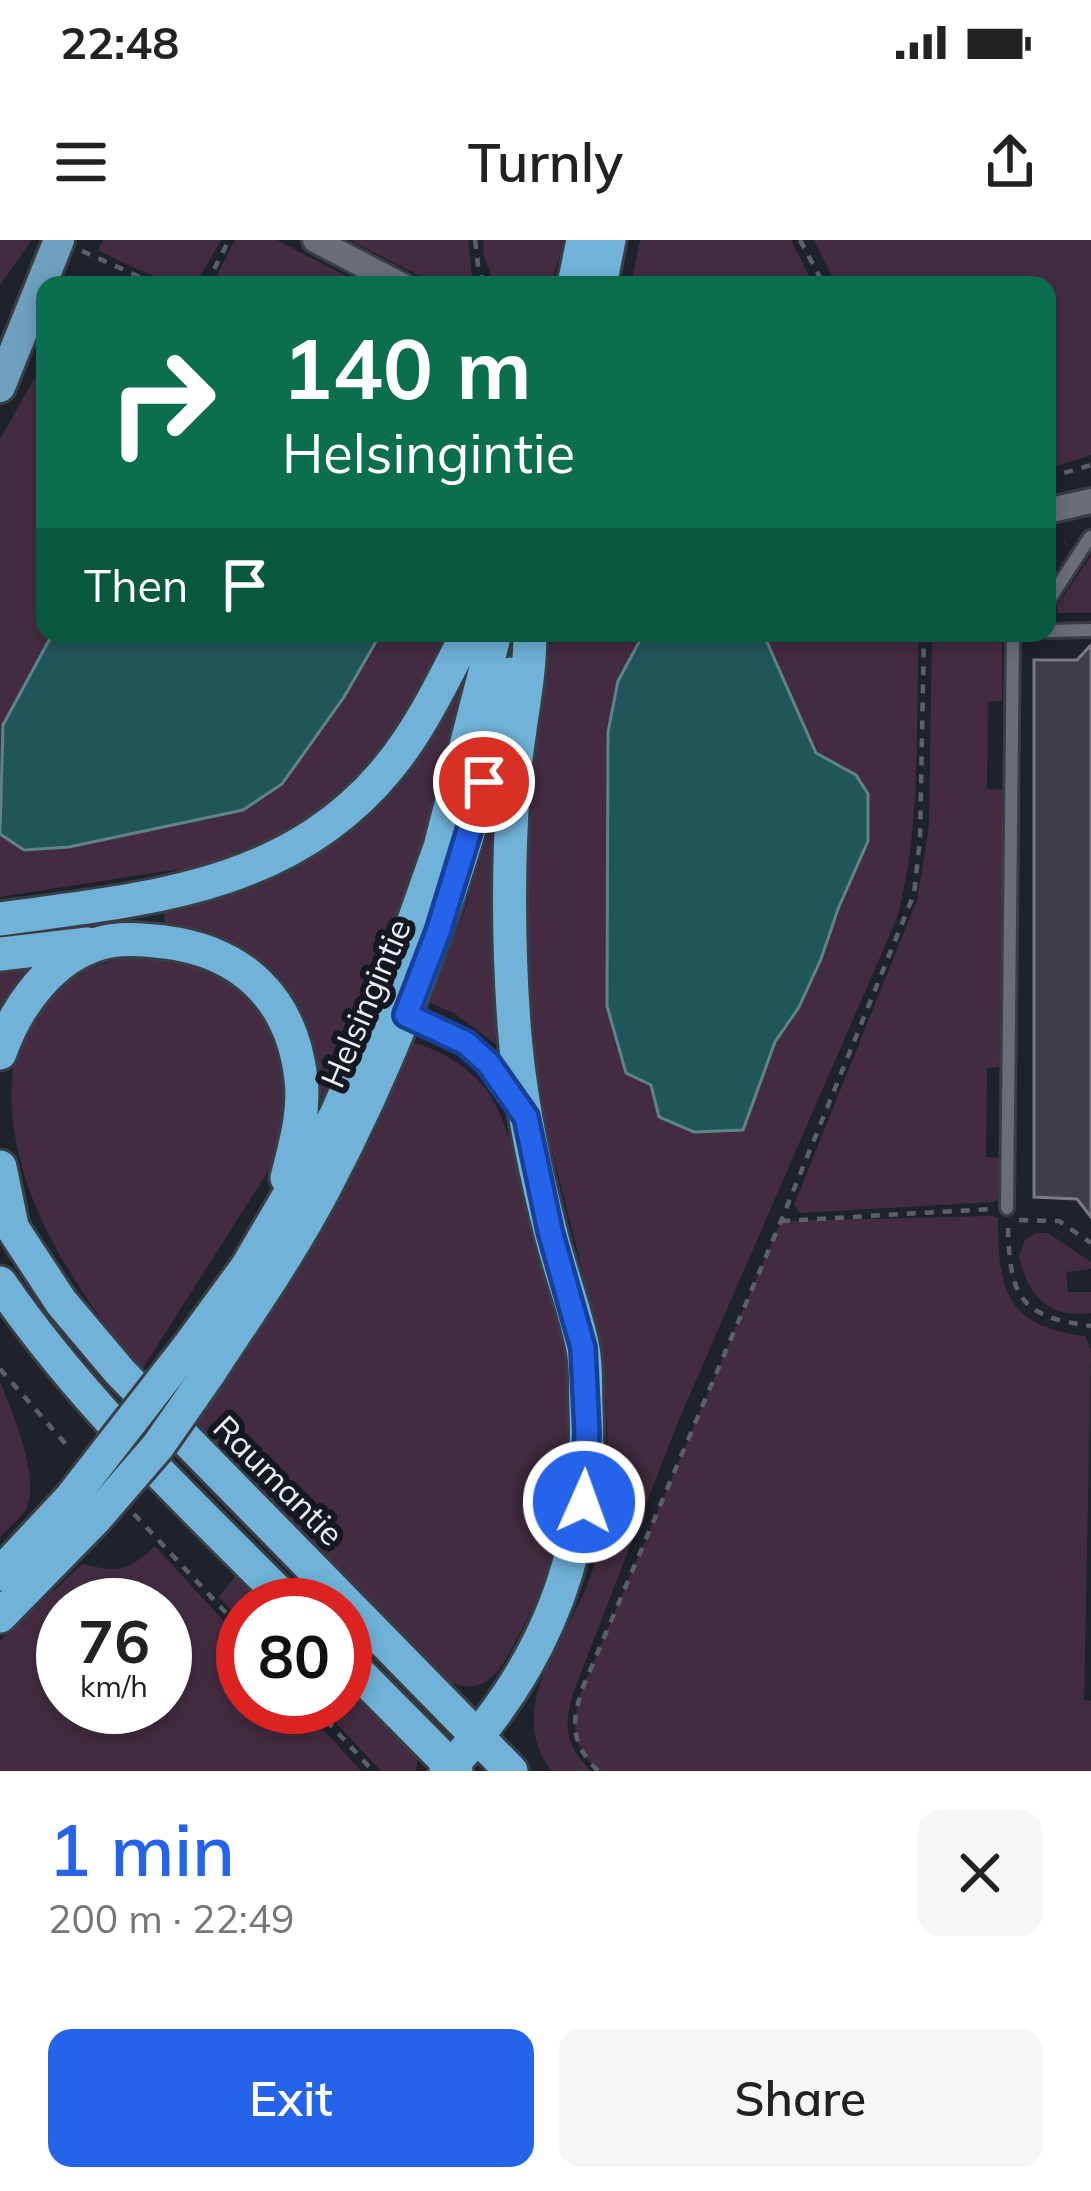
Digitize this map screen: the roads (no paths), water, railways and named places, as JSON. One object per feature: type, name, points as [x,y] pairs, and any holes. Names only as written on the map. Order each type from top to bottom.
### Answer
[{"type":"highway","points":[[576,276],[583,240]]},
{"type":"highway","points":[[602,276],[609,240]]},
{"type":"highway","points":[[0,919],[94,906],[232,876],[284,856],[320,834],[390,766],[463,642]]},
{"type":"highway","name":"Helsingintie","points":[[198,1361],[395,1010],[493,642]]},
{"type":"highway","name":"Helsingintie","points":[[198,1361],[323,1190],[465,850],[518,642]]},
{"type":"highway","points":[[372,1687],[451,1770],[521,1673],[549,1623],[572,1567],[584,1502],[583,1348],[550,1231],[526,1117],[513,1009],[508,886],[530,642]]},
{"type":"highway","points":[[0,954],[146,940],[190,946],[226,959],[256,978],[291,1036],[302,1081],[302,1115],[280,1209]]},
{"type":"highway","points":[[0,1053],[10,1024],[39,983],[67,959],[102,942]]},
{"type":"highway","points":[[0,1167],[6,1218]]},
{"type":"highway","name":"Raumantie","points":[[6,1218],[62,1302],[120,1372],[511,1771]]},
{"type":"highway","points":[[0,1283],[80,1390],[136,1453],[263,1578]]},
{"type":"highway","points":[[0,1616],[198,1361]]},
{"type":"highway","points":[[0,1574],[83,1508]]},
{"type":"main road","points":[[41,276],[63,243]]},
{"type":"main road","points":[[49,276],[63,243]]},
{"type":"main road","points":[[0,337],[36,283]]},
{"type":"main road","points":[[0,387],[36,305]]},
{"type":"street","points":[[315,240],[384,276]]},
{"type":"street","points":[[1056,509],[1091,501]]},
{"type":"lane","points":[[1056,589],[1090,537]]},
{"type":"lane","points":[[1056,632],[1091,630]]},
{"type":"lane","points":[[1007,1208],[1012,642]]},
{"type":"lane","points":[[395,1010],[440,1029],[477,1053],[526,1117]]},
{"type":"water","points":[[48,642],[376,642],[344,697],[282,784],[243,810],[69,847],[24,850],[0,834],[3,725]]},
{"type":"water","points":[[639,642],[767,642],[816,753],[856,775],[868,794],[868,841],[799,1007],[775,1042],[743,1130],[694,1132],[659,1117],[651,1085],[626,1073],[607,1006],[608,732],[618,681]]}]
